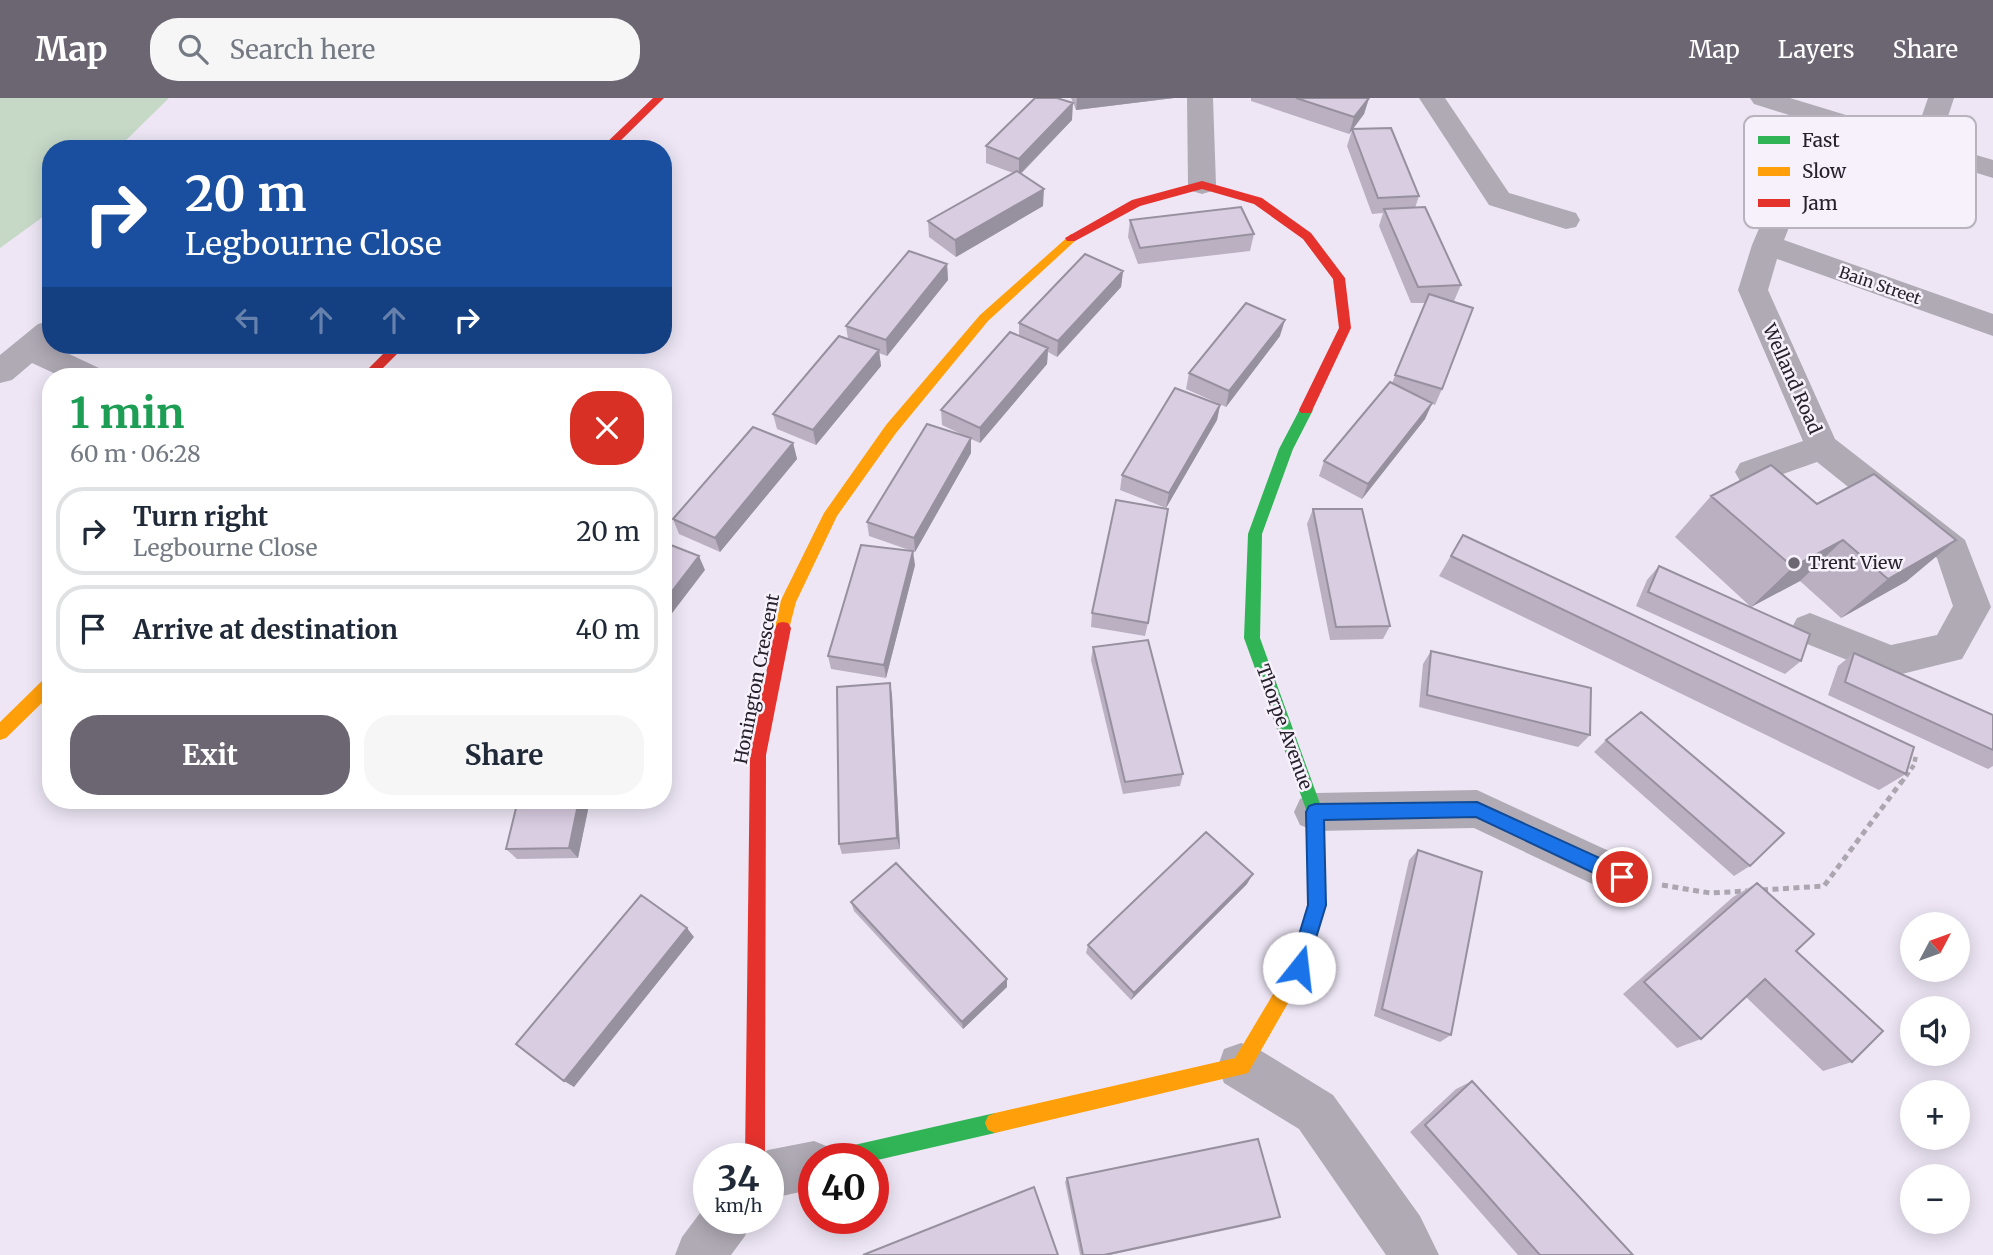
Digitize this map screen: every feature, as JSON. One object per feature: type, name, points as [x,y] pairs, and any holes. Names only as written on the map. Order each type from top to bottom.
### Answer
[{"type":"street","points":[[615,140],[659,98]]},
{"type":"street","points":[[1200,98],[1202,185]]},
{"type":"street","points":[[1432,98],[1499,200],[1566,220]]},
{"type":"street","points":[[1763,98],[1820,116]]},
{"type":"street","points":[[1935,116],[1941,98]]},
{"type":"street","points":[[1976,164],[1993,169]]},
{"type":"street","name":"Thorpe Avenue","points":[[1202,185],[1258,201],[1307,236],[1339,278],[1345,328],[1286,449],[1255,534],[1252,638],[1315,812],[1317,905],[1299,968],[1241,1066]]},
{"type":"street","name":"Honington Crescent","points":[[755,1143],[758,755],[788,602],[831,513],[891,429],[984,318],[1077,233],[1136,203],[1202,185]]},
{"type":"street","name":"Welland Road","points":[[1773,228],[1753,290],[1822,447],[1952,550],[1972,607],[1949,648],[1889,661],[1810,629]]},
{"type":"street","name":"Bain Street","points":[[1766,245],[1993,325]]},
{"type":"street","points":[[1,372],[40,340]]},
{"type":"street","points":[[59,354],[77,368]]},
{"type":"street","points":[[376,368],[390,354]]},
{"type":"street","points":[[1752,472],[1822,447]]},
{"type":"street","points":[[0,733],[42,692]]},
{"type":"street","points":[[1315,812],[1477,809],[1622,877]]},
{"type":"street","points":[[889,1147],[1241,1066],[1316,1112],[1414,1255]]},
{"type":"street","points":[[700,1255],[715,1234]]},
{"type":"path","points":[[1622,877],[1710,893],[1824,886],[1914,765],[1916,755]]},
{"type":"green space","points":[[0,98],[169,98],[126,140],[42,140],[42,218],[0,248]]},
{"type":"building","points":[[1035,98],[1057,98],[1073,103],[1019,159],[986,146]]},
{"type":"building","points":[[1296,98],[1369,98],[1354,117]]},
{"type":"building","points":[[1391,128],[1419,196],[1378,198],[1352,129]]},
{"type":"building","points":[[1017,171],[1044,189],[955,240],[928,221]]},
{"type":"building","points":[[1241,207],[1254,234],[1140,248],[1130,220]]},
{"type":"building","points":[[1425,207],[1461,285],[1418,287],[1384,209]]},
{"type":"building","points":[[909,251],[947,264],[886,340],[846,326]]},
{"type":"building","points":[[1085,254],[1123,271],[1058,341],[1019,323]]},
{"type":"building","points":[[1429,294],[1473,308],[1442,389],[1395,375]]},
{"type":"building","points":[[1246,303],[1285,320],[1229,391],[1189,373]]},
{"type":"building","points":[[1010,332],[1048,348],[980,428],[941,410]]},
{"type":"building","points":[[839,336],[879,350],[813,430],[773,414]]},
{"type":"building","points":[[1390,382],[1432,403],[1368,484],[1324,461]]},
{"type":"building","points":[[1175,388],[1220,405],[1169,493],[1122,475]]},
{"type":"building","points":[[927,424],[971,438],[914,538],[867,522]]},
{"type":"building","points":[[753,427],[793,443],[715,538],[673,519]]},
{"type":"building","points":[[1771,465],[1817,504],[1874,474],[1956,540],[1888,579],[1843,540],[1793,567],[1711,496]]},
{"type":"building","points":[[1116,500],[1168,509],[1148,623],[1092,613]]},
{"type":"building","points":[[1313,509],[1362,509],[1390,626],[1336,627]]},
{"type":"building","points":[[1463,535],[1914,747],[1906,774],[1451,556]]},
{"type":"building","points":[[861,545],[913,551],[884,665],[828,656]]},
{"type":"building","points":[[672,546],[699,556],[672,591]]},
{"type":"building","points":[[1659,566],[1810,634],[1801,661],[1648,592]]},
{"type":"building","points":[[1148,640],[1183,774],[1125,782],[1093,647]]},
{"type":"building","points":[[1431,651],[1591,688],[1590,735],[1427,695]]},
{"type":"building","points":[[1854,653],[1993,715],[1993,750],[1845,682]]},
{"type":"building","points":[[890,683],[897,838],[839,844],[837,687]]},
{"type":"building","points":[[1641,712],[1784,833],[1750,866],[1606,740]]},
{"type":"building","points":[[516,809],[577,809],[569,848],[506,849]]},
{"type":"building","points":[[1206,832],[1253,874],[1134,993],[1088,945]]},
{"type":"building","points":[[1418,850],[1482,872],[1451,1035],[1382,1009]]},
{"type":"building","points":[[896,863],[1007,979],[962,1022],[851,902]]},
{"type":"building","points":[[1757,883],[1814,934],[1796,951],[1883,1031],[1852,1062],[1765,979],[1701,1039],[1644,982]]},
{"type":"building","points":[[641,895],[687,928],[564,1081],[516,1044]]},
{"type":"building","points":[[1472,1081],[1633,1255],[1540,1255],[1425,1125]]},
{"type":"building","points":[[1258,1139],[1280,1217],[1104,1255],[1083,1255],[1067,1178]]},
{"type":"building","points":[[1034,1187],[1058,1255],[863,1255]]},
{"type":"traffic: fast","points":[[1306,410],[1286,449],[1255,534],[1252,638],[1315,812],[1315,822]]},
{"type":"traffic: fast","points":[[889,1147],[995,1123]]},
{"type":"traffic: slow","points":[[783,628],[788,602],[831,513],[891,429],[984,318],[1071,238]]},
{"type":"traffic: slow","points":[[0,733],[42,692]]},
{"type":"traffic: slow","points":[[995,1123],[1241,1066],[1299,968],[1317,905],[1315,822]]},
{"type":"traffic: jam","points":[[615,140],[659,98]]},
{"type":"traffic: jam","points":[[1071,238],[1136,203],[1202,185],[1258,201],[1307,236],[1339,278],[1345,328],[1306,410]]},
{"type":"traffic: jam","points":[[376,368],[390,354]]},
{"type":"traffic: jam","points":[[755,1143],[758,755],[783,628]]},
{"type":"place","name":"Trent View","points":[[1794,563]]},
{"type":"route","points":[[1299,968],[1317,905],[1315,812],[1477,809],[1622,877]]}]
